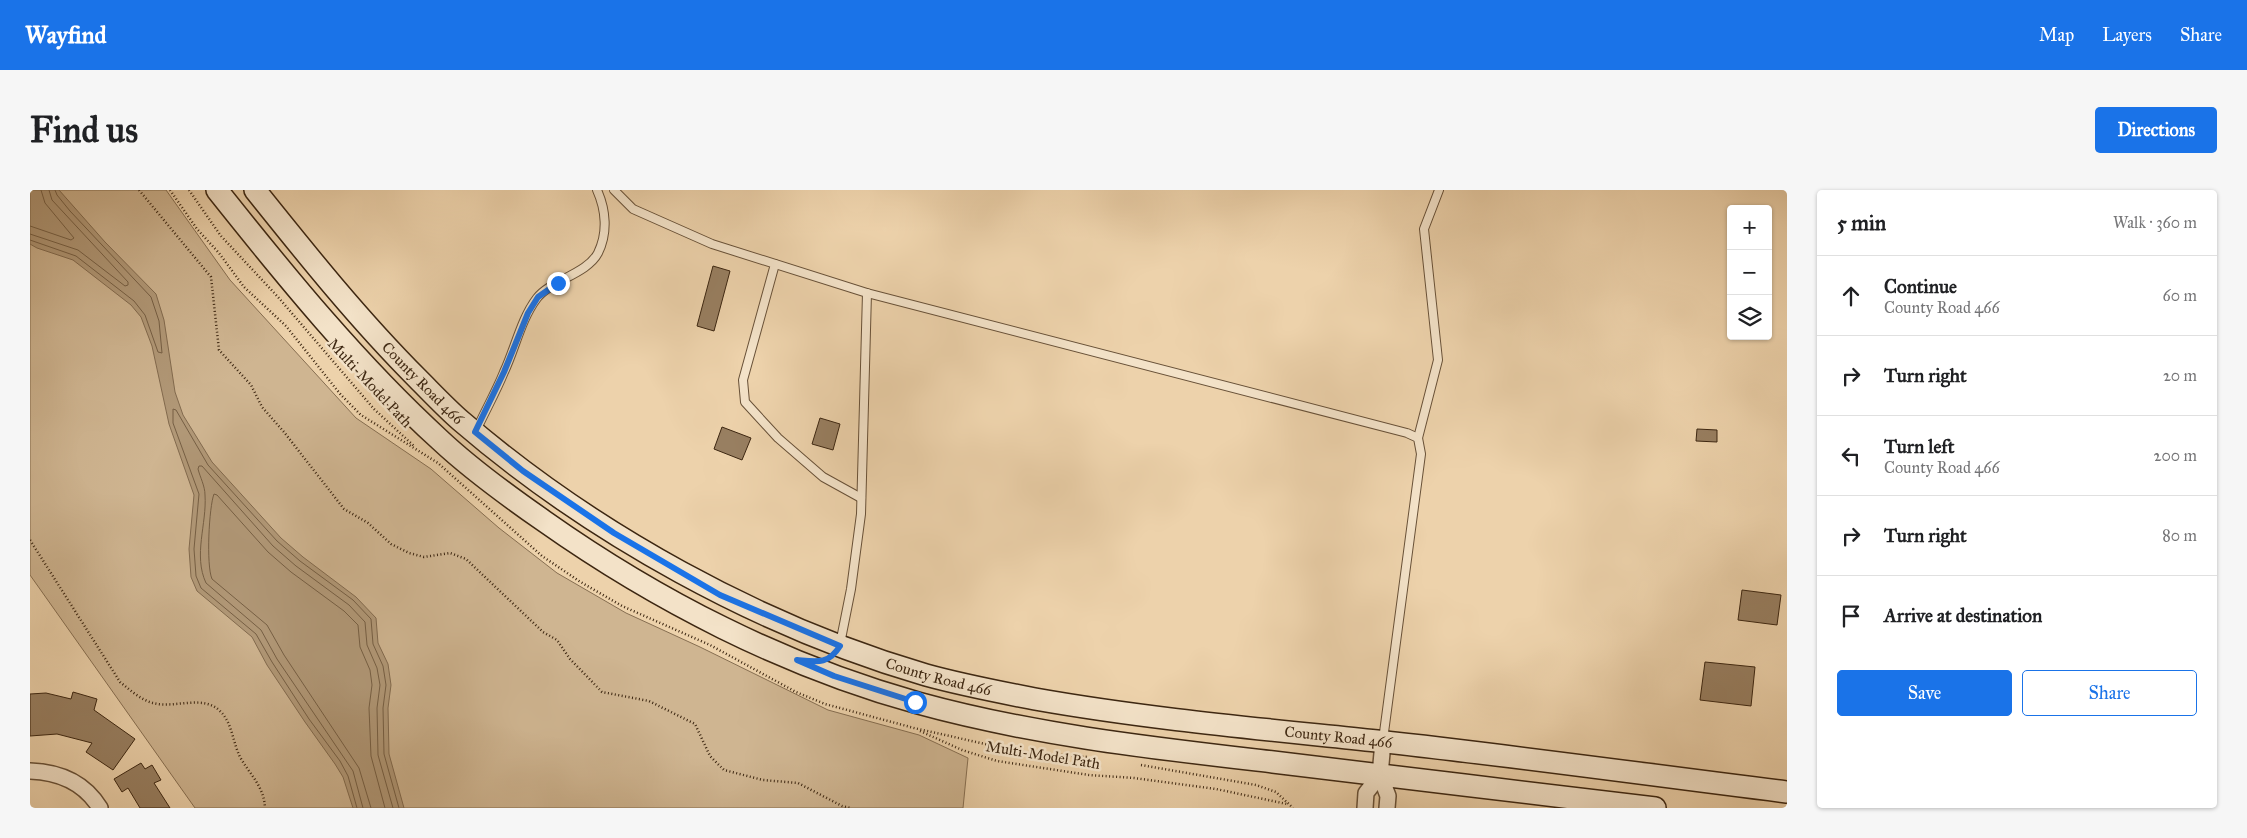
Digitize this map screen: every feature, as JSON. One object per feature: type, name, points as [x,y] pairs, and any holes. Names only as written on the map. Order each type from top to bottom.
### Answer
[{"type":"main road","name":"County Road 466","points":[[217,190],[309,304],[366,369],[442,442],[501,490],[591,554],[707,621],[834,676],[915,702],[995,722],[1110,742],[1655,808]]},
{"type":"main road","name":"County Road 466","points":[[255,190],[328,280],[388,349],[458,418],[523,471],[614,533],[720,595],[840,646],[927,675],[1003,693],[1115,713],[1383,742],[1787,792]]},
{"type":"main road","points":[[797,660],[820,662],[834,656],[840,646]]},
{"type":"street","points":[[1383,742],[1380,775],[1388,796],[1387,808]]},
{"type":"street","points":[[30,771],[55,773],[70,779],[84,789],[100,808]]},
{"type":"street","points":[[1365,808],[1366,793],[1380,775]]},
{"type":"lane","points":[[475,432],[504,372],[528,313],[538,297],[581,269],[598,254],[605,230],[604,204],[597,190]]},
{"type":"lane","points":[[614,190],[633,209],[712,244],[866,293],[1407,433],[1418,438]]},
{"type":"lane","points":[[1383,742],[1421,454],[1418,438],[1438,360],[1424,229],[1439,190]]},
{"type":"lane","points":[[775,264],[743,380],[745,402],[778,438],[823,477],[861,498]]},
{"type":"lane","points":[[840,646],[852,589],[861,514],[866,293]]},
{"type":"path","points":[[139,190],[211,277],[219,350],[251,385],[262,406],[293,442],[344,509],[368,523],[391,544],[409,553],[424,557],[450,553],[466,559],[544,632],[557,640],[570,659],[602,692],[649,701],[695,724],[710,756],[724,770],[763,780],[798,784],[842,806],[851,808]]},
{"type":"path","name":"Multi-Model Path","points":[[170,190],[197,229],[244,287],[286,326],[341,395],[361,415],[418,450],[374,409],[278,298],[221,236],[189,190]]},
{"type":"path","points":[[30,540],[120,682],[134,693],[153,703],[177,705],[204,702],[220,711],[240,757],[261,787],[265,808]]},
{"type":"path","name":"Multi-Model Path","points":[[1091,758],[1023,752],[914,728],[962,750],[997,761],[1089,775],[1134,778],[1216,789],[1289,804]]},
{"type":"path","points":[[1135,764],[1256,785],[1276,792],[1293,808]]},
{"type":"shaded area","points":[[30,190],[166,190],[230,280],[356,418],[431,469],[499,528],[557,573],[626,613],[828,710],[919,735],[968,758],[963,808],[195,808],[30,575]]},
{"type":"water","points":[[30,190],[59,190],[105,242],[156,294],[164,320],[175,392],[183,415],[212,462],[281,538],[356,597],[376,618],[378,643],[388,664],[391,685],[388,708],[389,754],[404,808],[353,808],[343,777],[267,665],[252,637],[197,591],[191,577],[189,549],[194,495],[169,424],[152,346],[141,317],[131,305],[73,260],[30,244]]},
{"type":"building","points":[[713,266],[730,271],[714,331],[697,326]]},
{"type":"building","points":[[820,418],[840,424],[833,450],[812,444]]},
{"type":"building","points":[[722,427],[751,438],[742,460],[714,449]]},
{"type":"building","points":[[1697,429],[1717,430],[1717,442],[1696,441]]},
{"type":"building","points":[[1742,590],[1781,595],[1777,625],[1738,620]]},
{"type":"building","points":[[1705,662],[1755,667],[1751,706],[1700,700]]},
{"type":"building","points":[[73,692],[97,699],[94,710],[135,739],[113,770],[86,752],[92,743],[57,734],[30,736],[30,694],[46,693],[71,699]]},
{"type":"building","points":[[141,763],[145,769],[152,765],[161,780],[154,783],[170,808],[140,808],[128,788],[122,792],[114,779]]},
{"type":"route","points":[[558,283],[538,297],[528,313],[504,372],[475,432],[523,471],[614,533],[720,595],[840,646],[834,656],[820,662],[797,660],[834,676],[915,702]]}]
